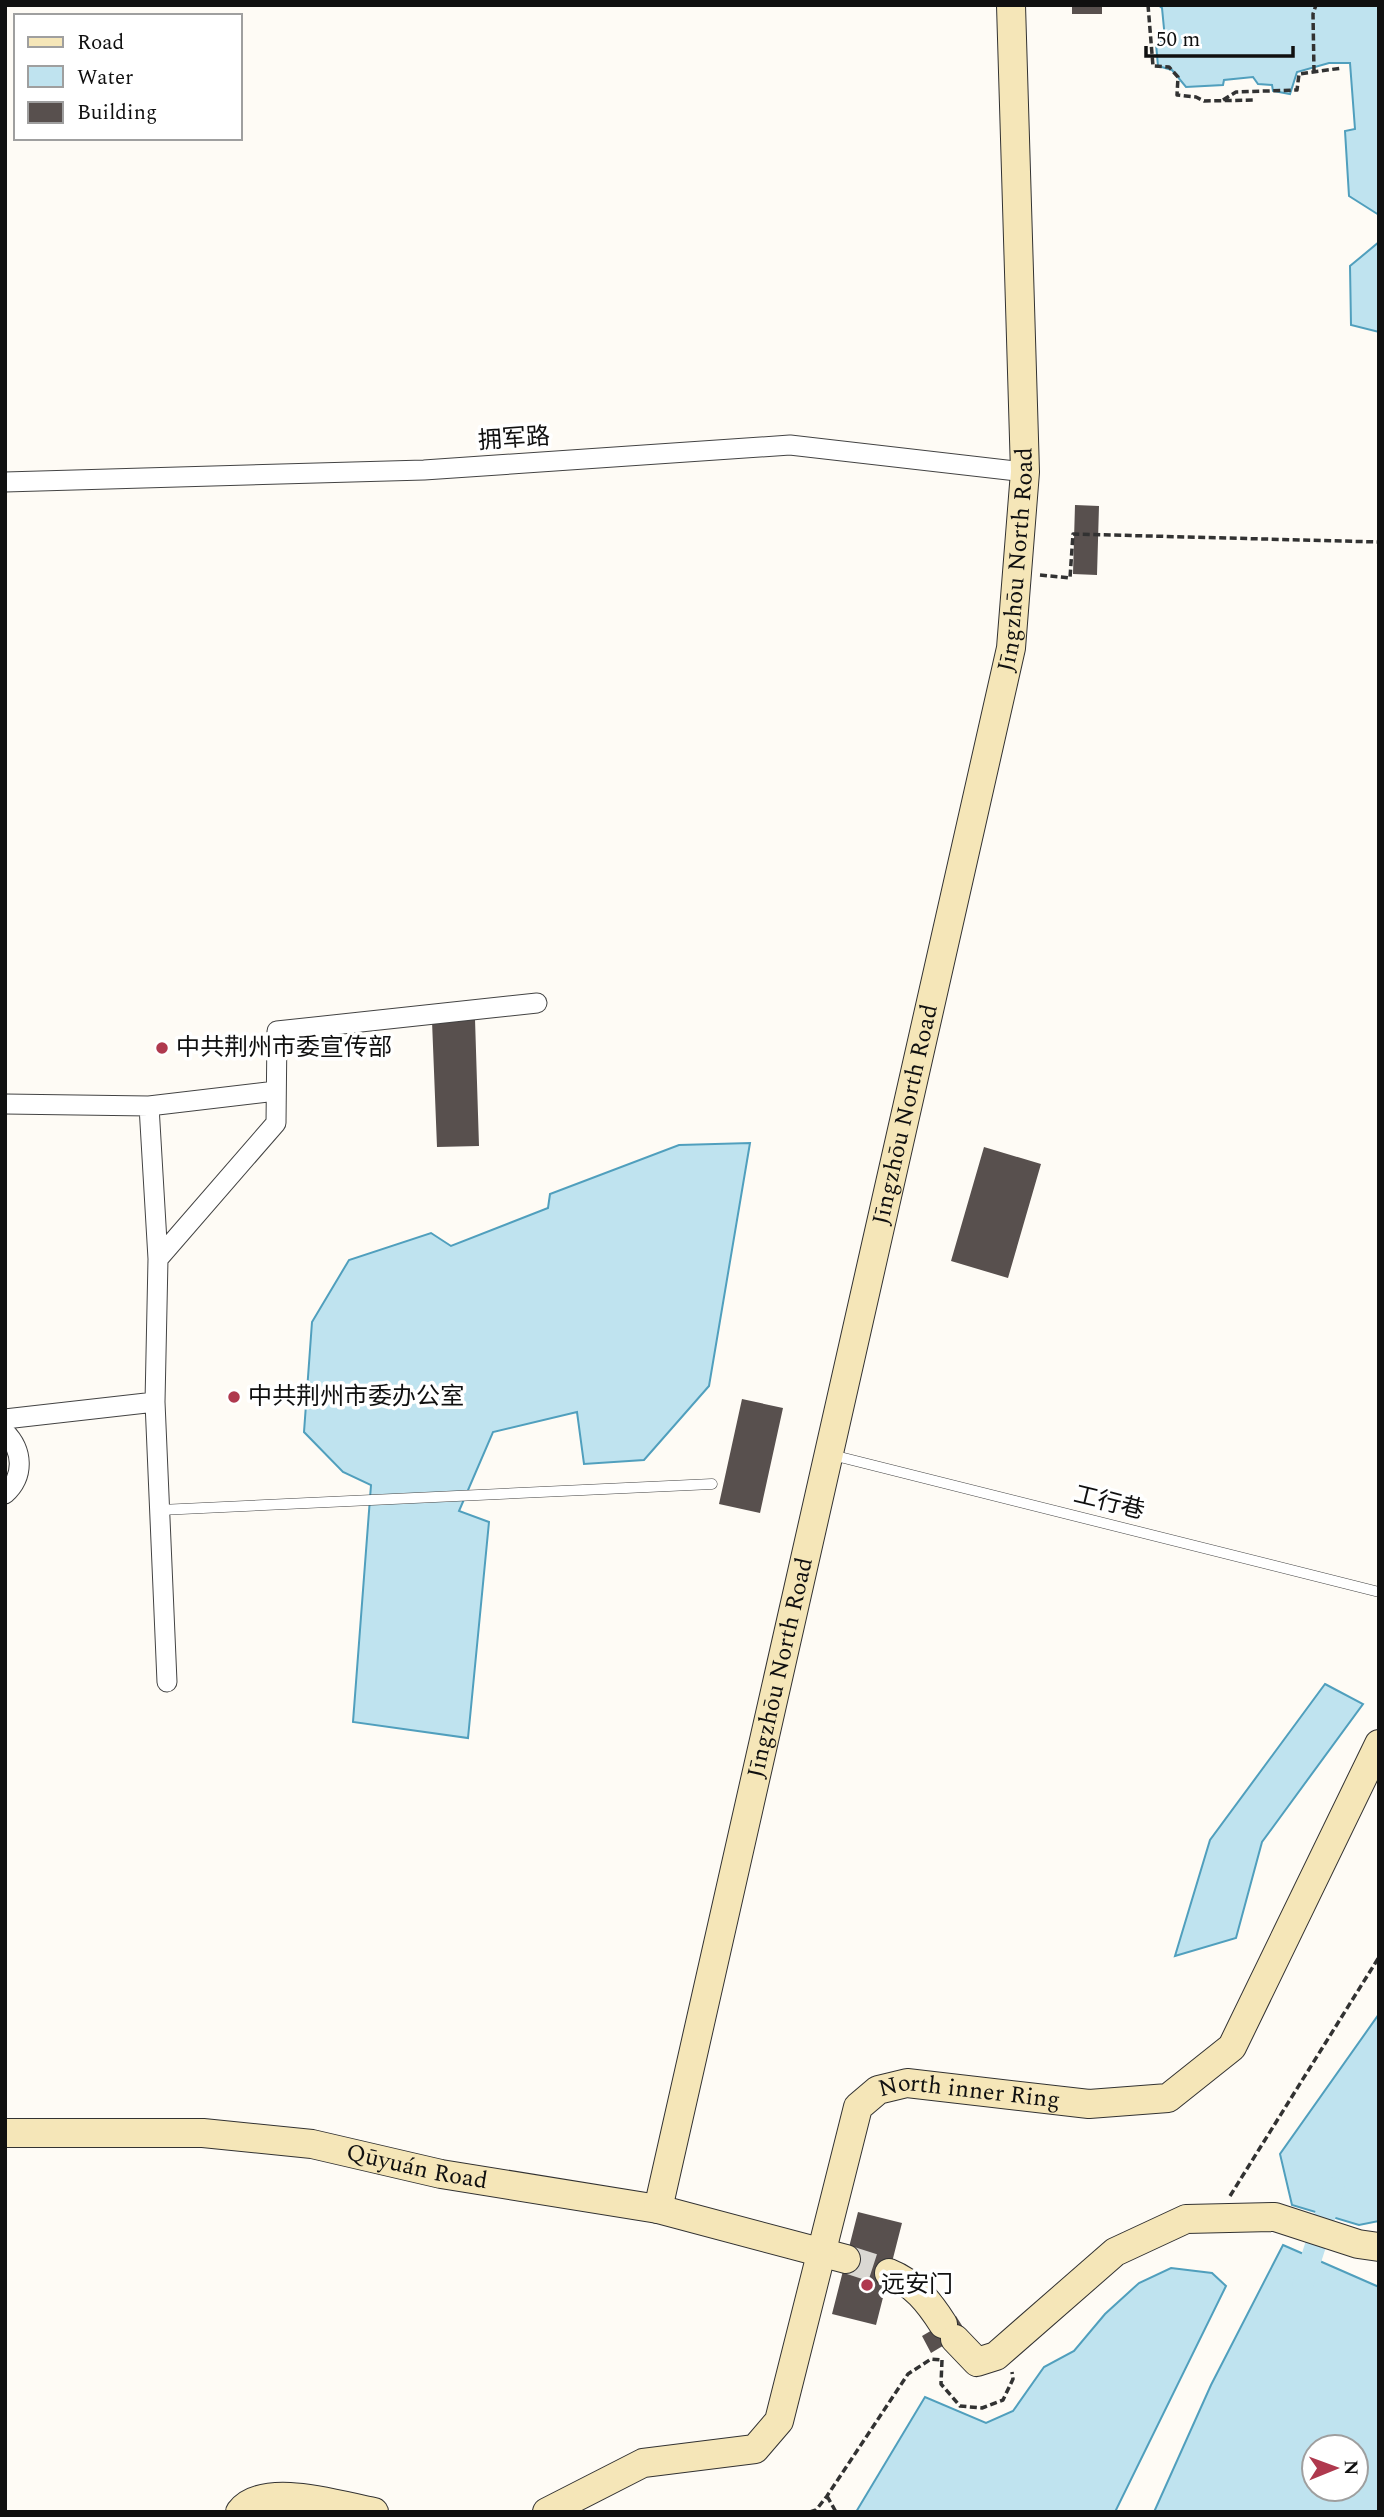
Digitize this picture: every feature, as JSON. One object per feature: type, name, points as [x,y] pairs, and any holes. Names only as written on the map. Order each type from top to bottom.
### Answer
[{"type":"street","name":"Jīngzhōu North Road","points":[[658,2209],[1011,648],[1025,472],[1011,5]]},
{"type":"street","name":"拥军路","points":[[5,482],[424,470],[790,445],[1025,472]]},
{"type":"street","points":[[158,1259],[276,1123],[276,1031],[537,1003]]},
{"type":"street","points":[[5,1104],[149,1106],[276,1091]]},
{"type":"street","points":[[149,1106],[158,1259],[155,1402],[167,1682]]},
{"type":"street","points":[[5,1419],[155,1402]]},
{"type":"street","points":[[5,1432],[18,1451],[20,1464],[17,1477],[5,1493]]},
{"type":"street","name":"North inner Ring","points":[[547,2512],[643,2463],[755,2449],[779,2421],[834,2257],[858,2107],[878,2090],[907,2083],[1089,2104],[1168,2098],[1232,2047],[1379,1744]]},
{"type":"street","name":"Qūyuán Road","points":[[5,2133],[202,2133],[312,2144],[441,2174],[658,2209],[834,2257]]},
{"type":"street","points":[[889,2273],[906,2280],[977,2362],[996,2356],[1115,2252],[1186,2219],[1275,2217],[1368,2245]]},
{"type":"street","points":[[240,2512],[244,2506],[282,2495],[374,2512]]},
{"type":"lane","name":"工行巷","points":[[828,1454],[1379,1592]]},
{"type":"lane","points":[[160,1510],[712,1484]]},
{"type":"path","points":[[1148,5],[1153,66],[1169,67],[1178,77],[1177,95],[1221,101],[1255,100]]},
{"type":"path","points":[[1314,72],[1313,14],[1316,5]]},
{"type":"path","points":[[1221,101],[1236,92],[1297,90],[1299,74],[1342,68]]},
{"type":"path","points":[[1017,573],[1070,578],[1073,534],[1379,542]]},
{"type":"path","points":[[1216,2218],[1379,1957]]},
{"type":"path","points":[[810,2512],[816,2510],[827,2496],[908,2374],[932,2359],[977,2362]]},
{"type":"path","points":[[827,2496],[836,2512]]},
{"type":"water","points":[[1158,5],[1379,5],[1379,215],[1349,196],[1345,131],[1355,129],[1350,63],[1329,63],[1297,72],[1290,94],[1273,91],[1272,85],[1258,84],[1253,77],[1224,80],[1223,85],[1186,87],[1172,70],[1158,66],[1156,44],[1165,39],[1162,8]]},
{"type":"water","points":[[1379,242],[1379,332],[1351,325],[1350,266]]},
{"type":"water","points":[[750,1143],[709,1386],[644,1460],[584,1464],[577,1412],[493,1432],[459,1511],[489,1522],[468,1738],[353,1722],[371,1485],[343,1472],[304,1432],[312,1322],[349,1260],[431,1233],[451,1246],[548,1208],[550,1194],[679,1145]]},
{"type":"water","points":[[1325,1684],[1363,1704],[1262,1842],[1236,1938],[1175,1956],[1210,1840]]},
{"type":"water","points":[[1379,2014],[1379,2221],[1359,2225],[1292,2205],[1280,2154]]},
{"type":"water","points":[[1283,2245],[1379,2287],[1379,2512],[1154,2512],[1211,2385]]},
{"type":"water","points":[[1171,2268],[1212,2273],[1226,2286],[1115,2512],[856,2512],[925,2397],[986,2423],[1013,2411],[1044,2367],[1074,2351],[1105,2314],[1139,2283]]},
{"type":"building","points":[[1072,5],[1102,5],[1102,14],[1072,14]]},
{"type":"building","points":[[1075,505],[1099,506],[1097,575],[1073,574]]},
{"type":"building","points":[[475,1019],[479,1146],[437,1147],[432,1021]]},
{"type":"building","points":[[984,1147],[1041,1164],[1008,1278],[951,1261]]},
{"type":"building","points":[[742,1399],[783,1408],[760,1513],[719,1504]]},
{"type":"building","points":[[858,2212],[902,2223],[876,2325],[832,2314]]},
{"type":"building","points":[[956,2316],[966,2332],[931,2353],[922,2336]]},
{"type":"waterway","points":[[1303,2284],[1334,2188]]},
{"type":"tunnel","points":[[846,2259],[889,2273]]},
{"type":"place","name":"中共荆州市委宣传部","points":[[162,1048]]},
{"type":"place","name":"中共荆州市委办公室","points":[[234,1397]]},
{"type":"place","name":"远安门","points":[[867,2285]]}]
